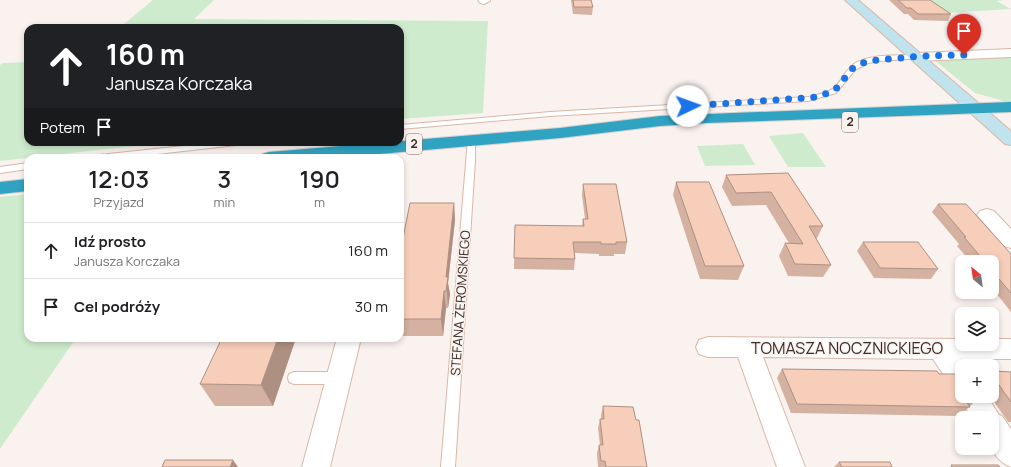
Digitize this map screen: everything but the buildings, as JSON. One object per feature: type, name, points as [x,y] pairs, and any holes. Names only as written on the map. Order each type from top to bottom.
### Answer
[{"type":"highway","name":"2","points":[[404,146],[560,133],[645,132],[835,123],[979,112],[1011,107]]},
{"type":"highway","name":"2","points":[[979,112],[1011,118]]},
{"type":"highway","name":"2","points":[[314,154],[404,146]]},
{"type":"highway","points":[[0,188],[24,185]]},
{"type":"street","points":[[851,0],[918,56],[1011,140]]},
{"type":"street","points":[[918,56],[1011,53]]},
{"type":"street","points":[[987,215],[1011,241]]},
{"type":"street","points":[[316,467],[347,342]]},
{"type":"street","name":"TOMASZA NOCZNICKIEGO","points":[[708,347],[1011,349]]},
{"type":"street","points":[[748,347],[791,467]]},
{"type":"street","points":[[940,349],[955,370]]},
{"type":"street","points":[[999,435],[1011,453]]},
{"type":"lane","points":[[404,127],[550,114],[818,97],[835,90],[853,68],[861,63],[877,59],[918,56]]},
{"type":"lane","name":"STEFANA ŻEROMSKIEGO","points":[[448,467],[472,161],[471,140]]},
{"type":"lane","points":[[136,154],[208,146]]},
{"type":"lane","points":[[0,170],[24,167]]},
{"type":"lane","points":[[294,378],[339,378]]},
{"type":"green space","points":[[153,0],[214,0],[194,19],[488,21],[483,113],[404,119],[404,24],[124,24]]},
{"type":"green space","points":[[929,0],[1004,0],[997,1],[1011,9],[946,13]]},
{"type":"green space","points":[[1011,55],[1011,103],[975,93],[933,59]]},
{"type":"green space","points":[[24,62],[24,146],[134,146],[63,154],[24,154],[24,158],[0,161],[0,65],[3,63]]},
{"type":"green space","points":[[803,133],[826,167],[788,167],[769,136]]},
{"type":"green space","points":[[743,144],[755,165],[705,166],[697,146]]},
{"type":"green space","points":[[24,194],[24,342],[73,342],[0,449],[0,197]]},
{"type":"route","points":[[688,106],[795,100],[818,97],[835,90],[853,68],[867,61],[923,56],[964,55]]}]
